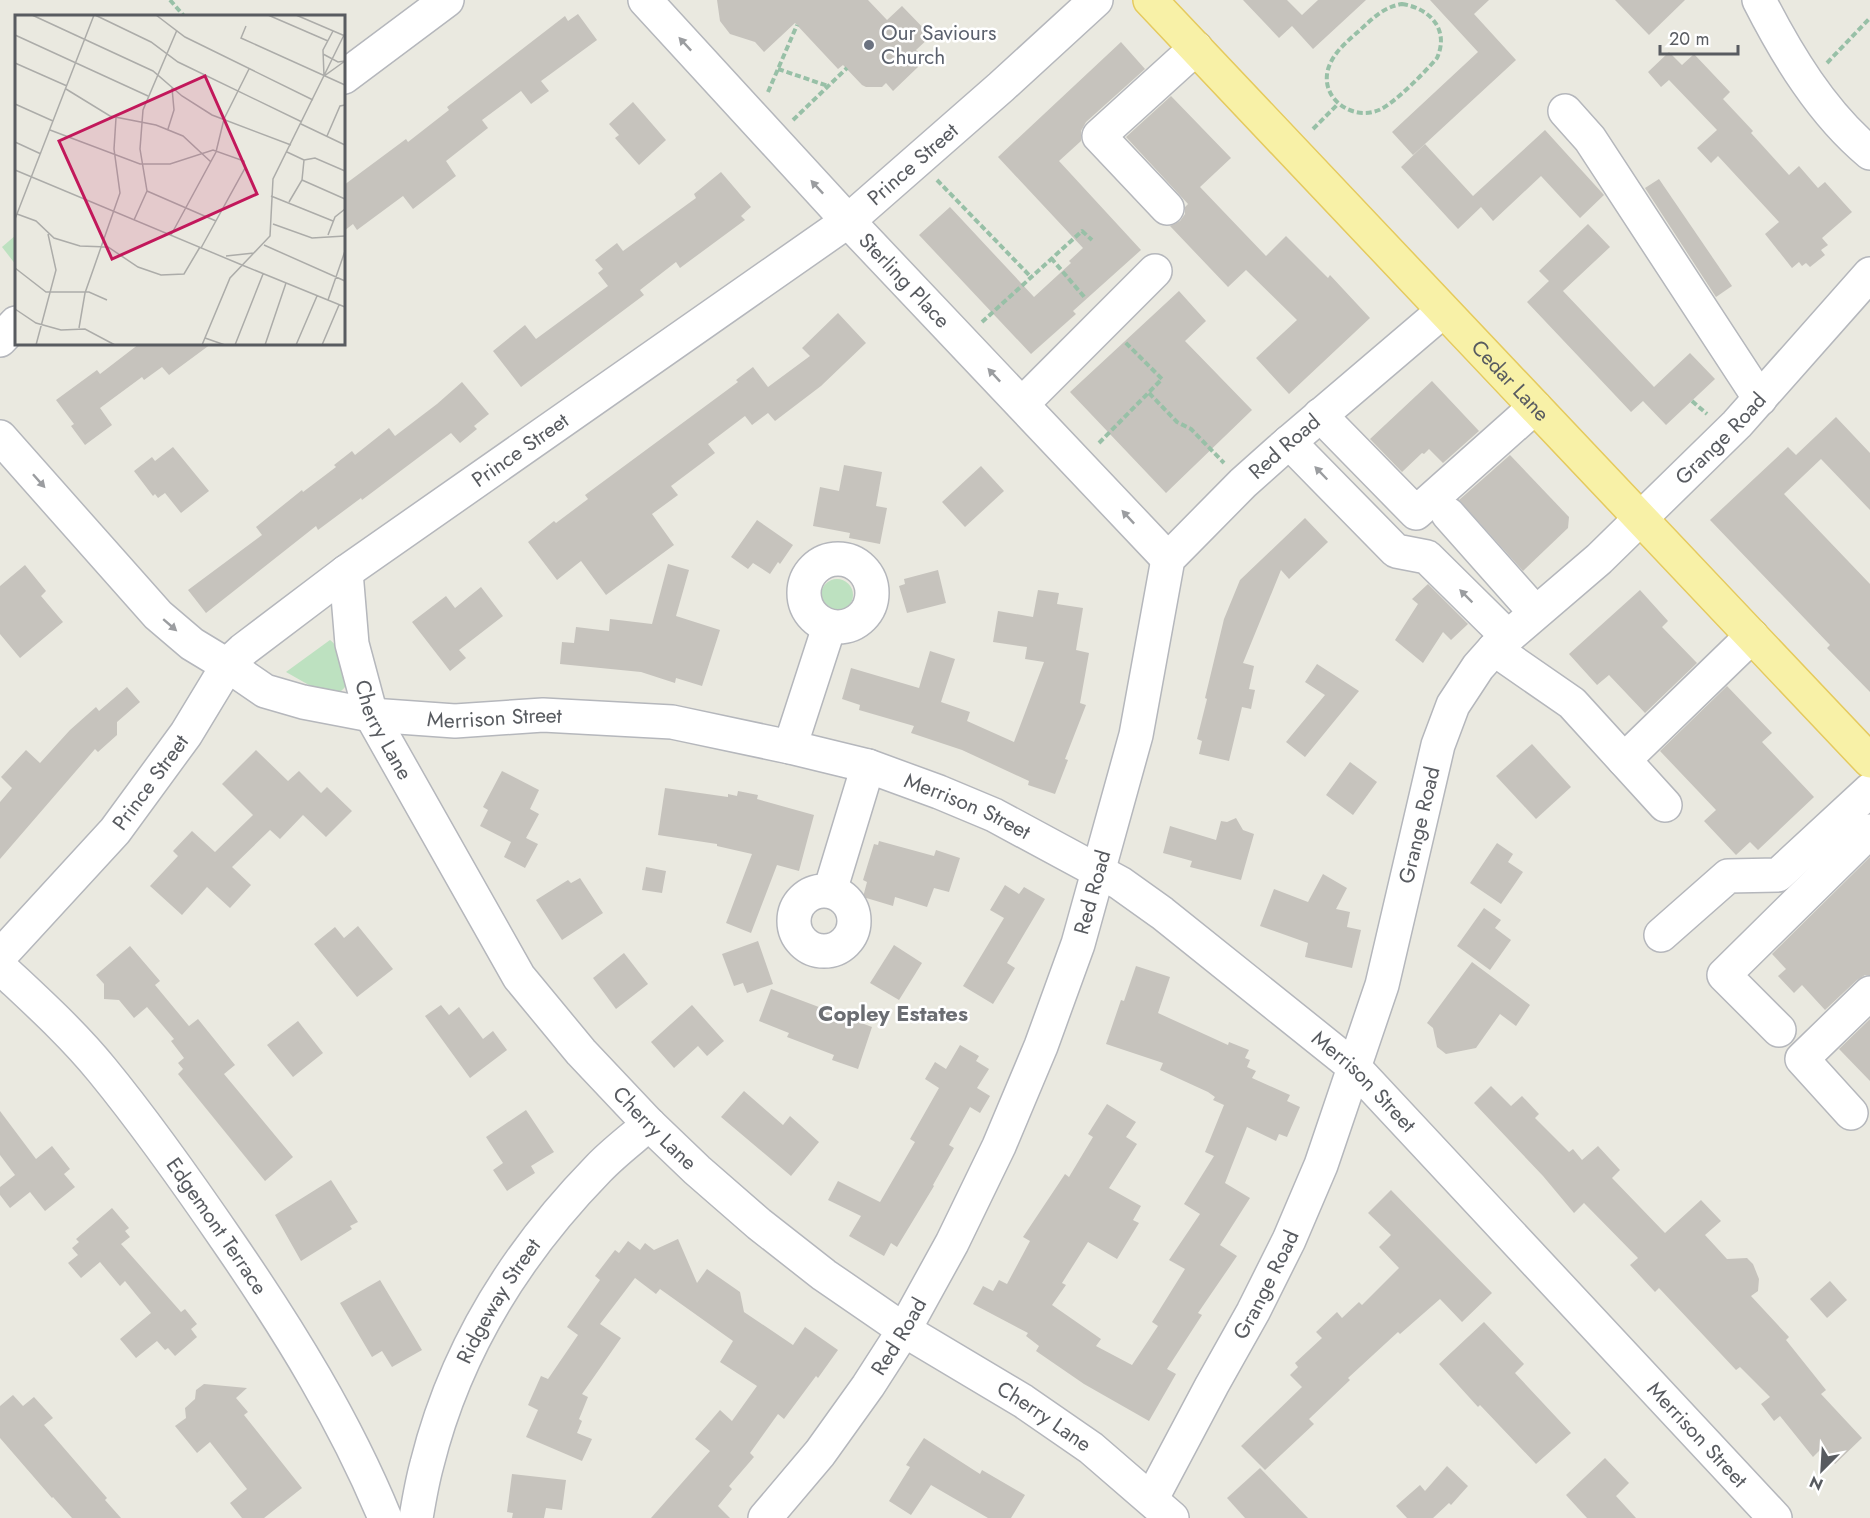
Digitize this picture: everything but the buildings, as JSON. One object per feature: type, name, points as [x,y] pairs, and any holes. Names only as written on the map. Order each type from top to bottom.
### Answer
[{"type":"main road","name":"Cedar Lane","points":[[1149,0],[1870,761]]},
{"type":"street","points":[[345,77],[447,0]]},
{"type":"street","name":"Sterling Place","points":[[645,0],[848,221],[1168,559]]},
{"type":"street","name":"Prince Street","points":[[0,956],[115,831],[186,734],[228,666],[243,650],[346,572],[848,221],[1096,0]]},
{"type":"street","points":[[1759,0],[1774,29],[1829,110],[1857,142],[1870,153]]},
{"type":"street","points":[[1167,208],[1099,136],[1196,48]]},
{"type":"street","points":[[1565,111],[1590,139],[1760,399]]},
{"type":"street","points":[[1022,404],[1155,271]]},
{"type":"street","name":"Grange Road","points":[[1162,1508],[1212,1384],[1253,1312],[1289,1240],[1322,1165],[1382,985],[1438,745],[1453,705],[1478,666],[1535,612],[1599,559],[1737,424],[1870,274]]},
{"type":"street","name":"Red Road","points":[[765,1518],[820,1453],[868,1386],[904,1330],[952,1243],[999,1146],[1045,1036],[1078,944],[1099,872],[1136,735],[1168,559],[1244,483],[1289,442],[1443,310]]},
{"type":"street","points":[[0,340],[15,324]]},
{"type":"street","points":[[1320,415],[1416,513],[1535,407]]},
{"type":"street","name":"Merrison Street","points":[[0,437],[158,615],[192,644],[264,691],[303,702],[371,715],[455,721],[543,715],[672,722],[790,747],[868,766],[939,792],[994,815],[1120,883],[1162,913],[1354,1067],[1775,1518]]},
{"type":"street","points":[[1289,442],[1396,551],[1427,557],[1501,643],[1572,703],[1665,805]]},
{"type":"street","points":[[1448,514],[1535,612]]},
{"type":"street","name":"Cherry Lane","points":[[346,572],[352,644],[371,715],[519,977],[581,1052],[649,1124],[759,1224],[824,1275],[904,1330],[1032,1407],[1091,1448],[1162,1508]]},
{"type":"street","points":[[790,747],[829,627]]},
{"type":"street","points":[[1624,760],[1752,636]]},
{"type":"street","points":[[830,891],[868,766]]},
{"type":"street","points":[[1661,935],[1728,876],[1778,875],[1870,790]]},
{"type":"street","points":[[1779,1030],[1725,975],[1870,831]]},
{"type":"street","name":"Edgemont Terrace","points":[[0,967],[36,1000],[101,1069],[187,1181],[266,1298],[336,1412],[369,1479],[385,1518]]},
{"type":"street","points":[[1851,1113],[1802,1059],[1870,993]]},
{"type":"street","name":"Ridgeway Street","points":[[416,1518],[426,1465],[442,1412],[462,1362],[492,1304],[521,1258],[555,1215],[599,1167],[649,1124]]},
{"type":"path","points":[[170,0],[183,15]]},
{"type":"path","points":[[1402,4],[1420,8],[1431,16],[1440,36],[1441,47],[1438,55],[1391,103],[1378,111],[1363,113],[1350,111],[1338,104],[1328,86],[1329,67],[1337,51],[1361,28],[1386,8],[1402,4]]},
{"type":"path","points":[[1808,81],[1870,18]]},
{"type":"path","points":[[764,130],[778,69],[797,25]]},
{"type":"path","points":[[764,130],[828,86],[847,68]]},
{"type":"path","points":[[778,69],[828,86]]},
{"type":"path","points":[[1291,149],[1338,104]]},
{"type":"path","points":[[917,160],[1031,277]]},
{"type":"path","points":[[961,341],[1082,231],[1092,240]]},
{"type":"path","points":[[1051,258],[1105,321],[1162,379],[1078,464]]},
{"type":"path","points":[[1149,393],[1177,422],[1191,429],[1244,483]]},
{"type":"green space","points":[[15,236],[15,264],[2,247]]},
{"type":"green space","points":[[837,579],[848,584],[853,595],[848,606],[837,611],[826,606],[821,595],[826,584]]},
{"type":"green space","points":[[330,640],[341,655],[347,676],[345,687],[337,694],[323,693],[286,672]]},
{"type":"place","name":"Our Saviours Church","points":[[869,45]]},
{"type":"district","name":"Copley Estates","points":[[893,1013]]}]
